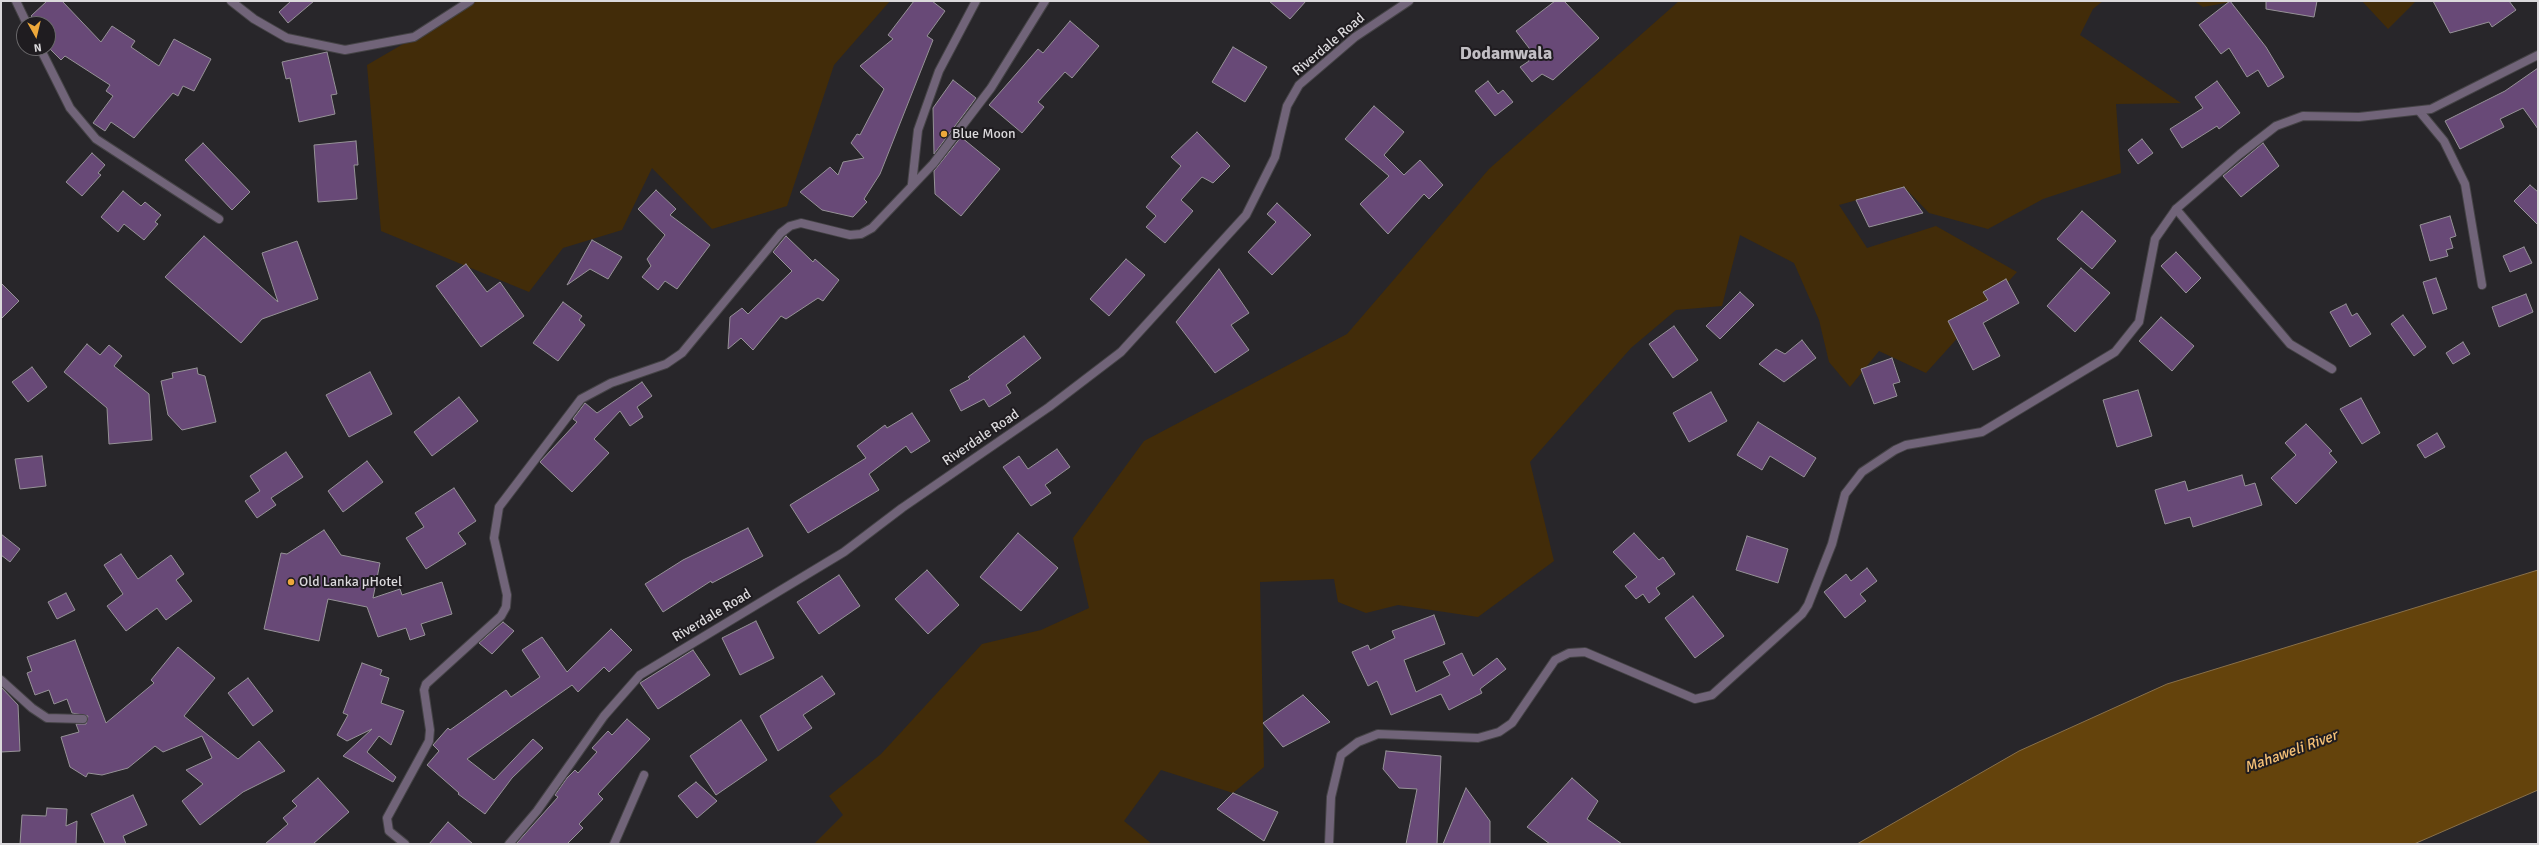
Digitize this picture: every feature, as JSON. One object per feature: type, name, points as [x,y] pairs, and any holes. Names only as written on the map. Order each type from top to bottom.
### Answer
[{"type":"street","points":[[16,1],[23,16]]},
{"type":"street","points":[[231,1],[254,19],[287,38],[345,50],[414,37],[470,1]]},
{"type":"street","points":[[912,184],[918,130],[939,71],[976,1]]},
{"type":"street","points":[[404,844],[389,831],[387,818],[429,741],[430,730],[424,690],[426,684],[501,616],[506,607],[507,596],[494,538],[499,507],[576,405],[581,399],[598,389],[666,364],[682,354],[781,233],[790,226],[801,223],[850,235],[861,234],[872,228],[912,184],[933,164],[992,88],[1045,1]]},
{"type":"street","name":"Riverdale Road","points":[[509,844],[537,811],[604,716],[640,675],[844,552],[902,508],[1049,407],[1121,352],[1246,215],[1275,157],[1287,106],[1299,85],[1355,37],[1409,1]]},
{"type":"street","points":[[1329,844],[1331,797],[1341,756],[1358,742],[1378,734],[1478,738],[1499,732],[1512,723],[1555,660],[1569,653],[1585,652],[1695,699],[1712,695],[1802,614],[1808,605],[1832,544],[1845,494],[1862,472],[1895,450],[1906,446],[1982,432],[2115,352],[2139,322],[2155,239],[2176,209],[2276,126],[2303,116],[2359,117],[2420,112],[2431,109],[2538,55]]},
{"type":"street","points":[[44,56],[70,108],[96,140],[219,219]]},
{"type":"street","points":[[2420,112],[2444,140],[2465,184],[2482,285]]},
{"type":"street","points":[[2176,209],[2290,344],[2332,369]]},
{"type":"street","points":[[1,680],[32,708],[47,718],[83,719]]},
{"type":"street","points":[[614,844],[644,775]]},
{"type":"shaded area","points":[[477,1],[890,1],[834,65],[787,206],[712,229],[652,168],[622,230],[563,248],[529,292],[381,231],[367,65]]},
{"type":"shaded area","points":[[1679,1],[2103,1],[2093,9],[2080,35],[2181,103],[2116,104],[2121,173],[2043,199],[1988,229],[1929,213],[1904,187],[1839,205],[1867,248],[1936,226],[2017,272],[1926,373],[1879,351],[1850,387],[1829,362],[1819,320],[1794,263],[1740,235],[1722,306],[1676,310],[1631,348],[1530,462],[1554,561],[1478,617],[1398,605],[1366,613],[1338,602],[1334,579],[1260,582],[1264,767],[1233,793],[1161,770],[1124,821],[1152,844],[814,844],[843,815],[829,796],[881,754],[982,644],[1041,630],[1089,608],[1073,538],[1144,441],[1347,334],[1489,169]]},
{"type":"shaded area","points":[[2194,1],[2237,1],[2203,7]]},
{"type":"shaded area","points":[[2362,1],[2416,1],[2388,29]]},
{"type":"water","name":"Mahaweli River","points":[[2538,570],[2538,790],[2414,844],[1857,844],[2019,751],[2167,684]]},
{"type":"building","points":[[47,1],[62,1],[101,42],[112,26],[135,41],[131,47],[159,66],[174,39],[211,59],[194,91],[183,86],[178,96],[173,93],[134,138],[111,122],[105,131],[93,123],[113,96],[106,91],[110,85],[65,56],[61,60],[56,55],[56,16],[31,16]]},
{"type":"building","points":[[291,1],[314,1],[288,23],[279,12]]},
{"type":"building","points":[[914,1],[932,1],[945,11],[927,36],[933,40],[880,174],[864,199],[867,202],[853,217],[822,210],[800,192],[830,167],[838,175],[843,162],[864,158],[851,143],[857,134],[860,135],[884,89],[860,66],[893,39],[888,35]]},
{"type":"building","points":[[1269,1],[1306,1],[1290,19]]},
{"type":"building","points":[[1555,1],[1564,1],[1599,38],[1553,80],[1542,74],[1532,82],[1520,67],[1529,61],[1529,48],[1516,31]]},
{"type":"building","points":[[2230,1],[2266,47],[2284,77],[2268,87],[2258,70],[2247,77],[2229,48],[2221,54],[2199,25]]},
{"type":"building","points":[[2266,1],[2317,1],[2314,17],[2266,9]]},
{"type":"building","points":[[2433,1],[2509,1],[2516,10],[2492,27],[2489,22],[2450,33]]},
{"type":"building","points":[[1070,21],[1099,46],[1072,78],[1065,72],[1038,102],[1044,107],[1022,133],[989,105],[1038,49],[1043,53]]},
{"type":"building","points":[[1233,47],[1267,67],[1245,102],[1212,82]]},
{"type":"building","points":[[327,52],[337,94],[331,95],[335,114],[299,122],[290,78],[286,79],[282,62]]},
{"type":"building","points":[[2538,68],[2538,129],[2523,108],[2500,119],[2504,127],[2460,149],[2445,121],[2505,91]]},
{"type":"building","name":"Blue Moon","points":[[953,80],[976,98],[934,154],[933,108]]},
{"type":"building","points":[[1488,81],[1498,94],[1503,90],[1513,102],[1495,116],[1475,91]]},
{"type":"building","points":[[2217,81],[2240,113],[2219,129],[2217,126],[2182,148],[2170,129],[2203,108],[2195,97]]},
{"type":"building","points":[[1374,106],[1404,132],[1384,155],[1404,175],[1420,160],[1443,185],[1429,199],[1424,194],[1388,234],[1360,204],[1389,176],[1345,139]]},
{"type":"building","points":[[1197,132],[1230,166],[1213,183],[1202,177],[1181,200],[1193,211],[1165,243],[1146,227],[1156,216],[1146,207],[1181,166],[1171,157]]},
{"type":"building","points":[[961,137],[1000,169],[961,216],[935,194],[934,171]]},
{"type":"building","points":[[2142,139],[2153,153],[2138,164],[2128,150]]},
{"type":"building","points":[[356,141],[358,165],[354,165],[357,199],[318,202],[314,145]]},
{"type":"building","points":[[203,143],[250,192],[232,210],[185,160]]},
{"type":"building","points":[[2263,143],[2279,166],[2241,197],[2223,176]]},
{"type":"building","points":[[92,153],[105,165],[98,173],[101,175],[82,196],[66,182]]},
{"type":"building","points":[[2530,185],[2538,192],[2538,225],[2514,201]]},
{"type":"building","points":[[1904,187],[1923,213],[1869,227],[1856,200]]},
{"type":"building","points":[[656,190],[676,209],[670,215],[710,245],[677,289],[665,281],[658,290],[642,277],[651,266],[647,259],[665,235],[638,209]]},
{"type":"building","points":[[123,191],[141,206],[145,202],[161,215],[155,222],[158,224],[144,240],[124,224],[118,232],[101,217]]},
{"type":"building","points":[[1277,203],[1311,235],[1272,275],[1248,252],[1276,222],[1267,214]]},
{"type":"building","points":[[2082,211],[2116,241],[2092,269],[2057,239]]},
{"type":"building","points":[[2450,216],[2456,236],[2450,238],[2453,248],[2446,250],[2448,256],[2430,261],[2420,225]]},
{"type":"building","points":[[204,236],[278,302],[262,253],[297,241],[318,299],[262,319],[241,343],[165,277]]},
{"type":"building","points":[[786,236],[813,262],[815,259],[839,280],[823,301],[818,298],[786,319],[781,316],[753,350],[741,338],[728,349],[730,317],[742,308],[748,314],[792,271],[773,252]]},
{"type":"building","points":[[592,240],[622,257],[608,279],[590,269],[567,285]]},
{"type":"building","points":[[2524,247],[2532,263],[2510,272],[2503,256]]},
{"type":"building","points":[[2176,252],[2201,278],[2186,293],[2161,266]]},
{"type":"building","points":[[1126,259],[1145,275],[1109,316],[1090,299]]},
{"type":"building","points":[[466,264],[487,292],[500,282],[524,316],[481,347],[436,286]]},
{"type":"building","points":[[2081,268],[2110,293],[2075,332],[2047,306]]},
{"type":"building","points":[[1219,269],[1249,313],[1231,325],[1249,350],[1215,373],[1176,322]]},
{"type":"building","points":[[2436,278],[2447,309],[2433,314],[2423,282]]},
{"type":"building","points":[[2006,279],[2019,303],[1983,323],[2000,356],[1973,370],[1948,321],[1988,300],[1983,292]]},
{"type":"building","points":[[1,283],[19,301],[1,319]]},
{"type":"building","points":[[1740,292],[1754,305],[1720,339],[1706,326]]},
{"type":"building","points":[[2526,294],[2533,312],[2499,327],[2492,307]]},
{"type":"building","points":[[563,302],[582,316],[579,320],[585,325],[558,361],[533,343]]},
{"type":"building","points":[[2346,304],[2352,316],[2357,313],[2371,334],[2350,347],[2330,312]]},
{"type":"building","points":[[2403,315],[2426,347],[2414,356],[2391,324]]},
{"type":"building","points":[[2161,317],[2194,346],[2172,371],[2139,341]]},
{"type":"building","points":[[1674,326],[1698,360],[1673,378],[1649,344]]},
{"type":"building","points":[[1024,336],[1041,358],[1006,385],[1011,393],[989,407],[984,399],[961,411],[950,390],[970,379],[968,377]]},
{"type":"building","points":[[1802,340],[1816,358],[1784,382],[1759,364],[1776,349],[1785,354]]},
{"type":"building","points":[[2463,342],[2470,354],[2453,364],[2446,353]]},
{"type":"building","points":[[87,344],[100,355],[109,345],[122,356],[114,366],[149,394],[152,440],[109,444],[107,408],[64,372]]},
{"type":"building","points":[[1892,358],[1900,382],[1893,384],[1897,396],[1874,404],[1861,369]]},
{"type":"building","points":[[32,367],[47,387],[28,402],[12,382]]},
{"type":"building","points":[[197,368],[198,374],[205,376],[216,422],[182,430],[168,415],[161,381],[173,378],[172,373]]},
{"type":"building","points":[[370,372],[392,414],[349,437],[326,395]]},
{"type":"building","points":[[642,382],[652,396],[637,407],[643,417],[630,426],[620,411],[594,439],[609,453],[572,492],[540,462],[577,422],[573,419],[585,403],[597,413]]},
{"type":"building","points":[[2138,390],[2152,436],[2117,447],[2103,400]]},
{"type":"building","points":[[1711,392],[1727,421],[1689,442],[1673,413]]},
{"type":"building","points":[[459,397],[478,421],[432,456],[414,432]]},
{"type":"building","points":[[2361,398],[2380,433],[2362,444],[2340,409]]},
{"type":"building","points":[[912,413],[930,441],[911,453],[906,446],[869,474],[879,490],[808,533],[790,505],[866,458],[857,446],[885,425],[887,428]]},
{"type":"building","points":[[1758,422],[1816,458],[1804,477],[1770,456],[1762,470],[1737,455]]},
{"type":"building","points":[[2306,424],[2332,451],[2329,453],[2337,462],[2296,504],[2271,478],[2296,455],[2285,443]]},
{"type":"building","points":[[2437,433],[2445,447],[2425,458],[2417,445]]},
{"type":"building","points":[[1057,449],[1070,467],[1045,485],[1051,493],[1031,506],[1003,467],[1019,456],[1028,469]]},
{"type":"building","points":[[286,452],[303,477],[271,498],[276,505],[257,518],[245,501],[260,491],[250,476]]},
{"type":"building","points":[[42,456],[46,486],[20,489],[15,459]]},
{"type":"building","points":[[367,461],[383,482],[343,512],[328,491]]},
{"type":"building","points":[[2242,475],[2245,486],[2255,483],[2262,505],[2193,527],[2190,517],[2165,524],[2155,490],[2185,481],[2188,491]]},
{"type":"building","points":[[454,488],[476,521],[458,533],[466,544],[426,569],[406,538],[424,527],[415,513]]},
{"type":"building","points":[[748,528],[763,556],[712,583],[711,581],[663,612],[645,584],[683,560]]},
{"type":"building","points":[[324,530],[341,555],[380,563],[373,598],[400,589],[402,595],[442,582],[452,614],[421,624],[425,635],[410,640],[406,628],[378,637],[367,607],[328,599],[319,641],[264,629],[281,553],[287,554]]},
{"type":"building","points":[[1018,533],[1058,568],[1021,611],[980,577]]},
{"type":"building","points":[[1634,533],[1659,560],[1663,557],[1675,574],[1656,588],[1660,594],[1649,603],[1643,594],[1636,599],[1625,586],[1637,577],[1613,552]]},
{"type":"building","points":[[1,534],[20,549],[10,562],[1,555]]},
{"type":"building","points":[[1747,536],[1788,549],[1778,583],[1736,570]]},
{"type":"building","points":[[121,554],[138,579],[171,555],[184,574],[176,580],[192,601],[166,620],[157,608],[126,631],[107,606],[123,594],[104,565]]},
{"type":"building","points":[[1867,568],[1877,581],[1860,594],[1866,601],[1845,618],[1824,592],[1846,574],[1851,581]]},
{"type":"building","points":[[927,570],[959,605],[928,634],[895,599]]},
{"type":"building","points":[[839,575],[860,606],[819,634],[797,602]]},
{"type":"building","points":[[66,593],[75,610],[57,619],[48,602]]},
{"type":"building","points":[[1693,596],[1724,636],[1695,658],[1665,618]]},
{"type":"building","points":[[1434,615],[1445,644],[1404,660],[1416,692],[1450,675],[1443,662],[1462,653],[1473,676],[1497,658],[1506,669],[1480,689],[1482,693],[1449,710],[1441,694],[1391,715],[1377,681],[1368,686],[1352,652],[1368,645],[1370,650],[1395,638],[1392,631]]},
{"type":"building","points":[[756,621],[774,658],[740,675],[722,638]]},
{"type":"building","points":[[503,622],[514,631],[492,654],[479,643]]},
{"type":"building","points":[[611,629],[632,650],[609,672],[604,667],[578,692],[572,685],[467,759],[494,780],[533,739],[543,748],[512,778],[485,814],[458,794],[459,793],[427,765],[439,751],[433,745],[448,728],[450,730],[506,690],[511,697],[540,677],[522,650],[542,637],[567,672]]},
{"type":"building","points":[[75,640],[106,723],[154,683],[151,680],[178,647],[215,678],[184,716],[238,759],[259,741],[285,771],[243,792],[200,825],[182,801],[203,784],[186,770],[212,758],[202,736],[163,752],[155,746],[128,768],[102,775],[88,773],[86,777],[70,767],[61,737],[79,732],[76,724],[86,724],[88,716],[72,713],[67,699],[54,704],[49,690],[35,695],[27,673],[32,671],[27,657]]},
{"type":"building","points":[[693,650],[710,675],[658,709],[640,683]]},
{"type":"building","points":[[362,663],[382,670],[380,675],[389,678],[381,703],[404,711],[391,745],[379,736],[367,752],[396,777],[393,782],[343,756],[372,729],[347,741],[337,735],[348,715],[343,713]]},
{"type":"building","points":[[822,676],[835,694],[803,715],[812,728],[778,751],[760,716]]},
{"type":"building","points":[[248,678],[273,711],[253,726],[228,693]]},
{"type":"building","points":[[1,687],[18,705],[20,751],[1,752]]},
{"type":"building","points":[[1303,695],[1330,722],[1283,747],[1263,723]]},
{"type":"building","points":[[627,719],[650,739],[598,794],[603,799],[579,824],[583,828],[567,844],[516,844],[558,797],[555,795],[567,778],[575,770],[578,773],[597,752],[592,748],[608,731],[612,735]]},
{"type":"building","points":[[741,720],[767,760],[716,795],[690,756]]},
{"type":"building","points":[[1386,751],[1441,756],[1437,844],[1406,844],[1417,789],[1399,788],[1383,769]]},
{"type":"building","points":[[318,778],[349,812],[313,844],[265,844],[288,824],[283,818],[297,806],[292,801]]},
{"type":"building","points":[[1572,778],[1598,801],[1587,819],[1622,844],[1550,844],[1527,827]]},
{"type":"building","points":[[696,782],[717,801],[697,818],[678,796]]},
{"type":"building","points":[[1466,788],[1490,821],[1490,844],[1443,844]]},
{"type":"building","points":[[1233,793],[1278,812],[1264,841],[1217,809]]},
{"type":"building","points":[[133,795],[147,825],[123,836],[126,844],[105,844],[91,814]]},
{"type":"building","points":[[47,808],[67,809],[66,826],[77,821],[76,844],[20,844],[22,815],[46,816]]},
{"type":"building","points":[[448,822],[473,844],[429,844]]},
{"type":"place","name":"Blue Moon","points":[[944,134]]},
{"type":"place","name":"Old Lanka µHotel","points":[[291,582]]},
{"type":"district","name":"Dodamwala","points":[[1506,54]]}]
